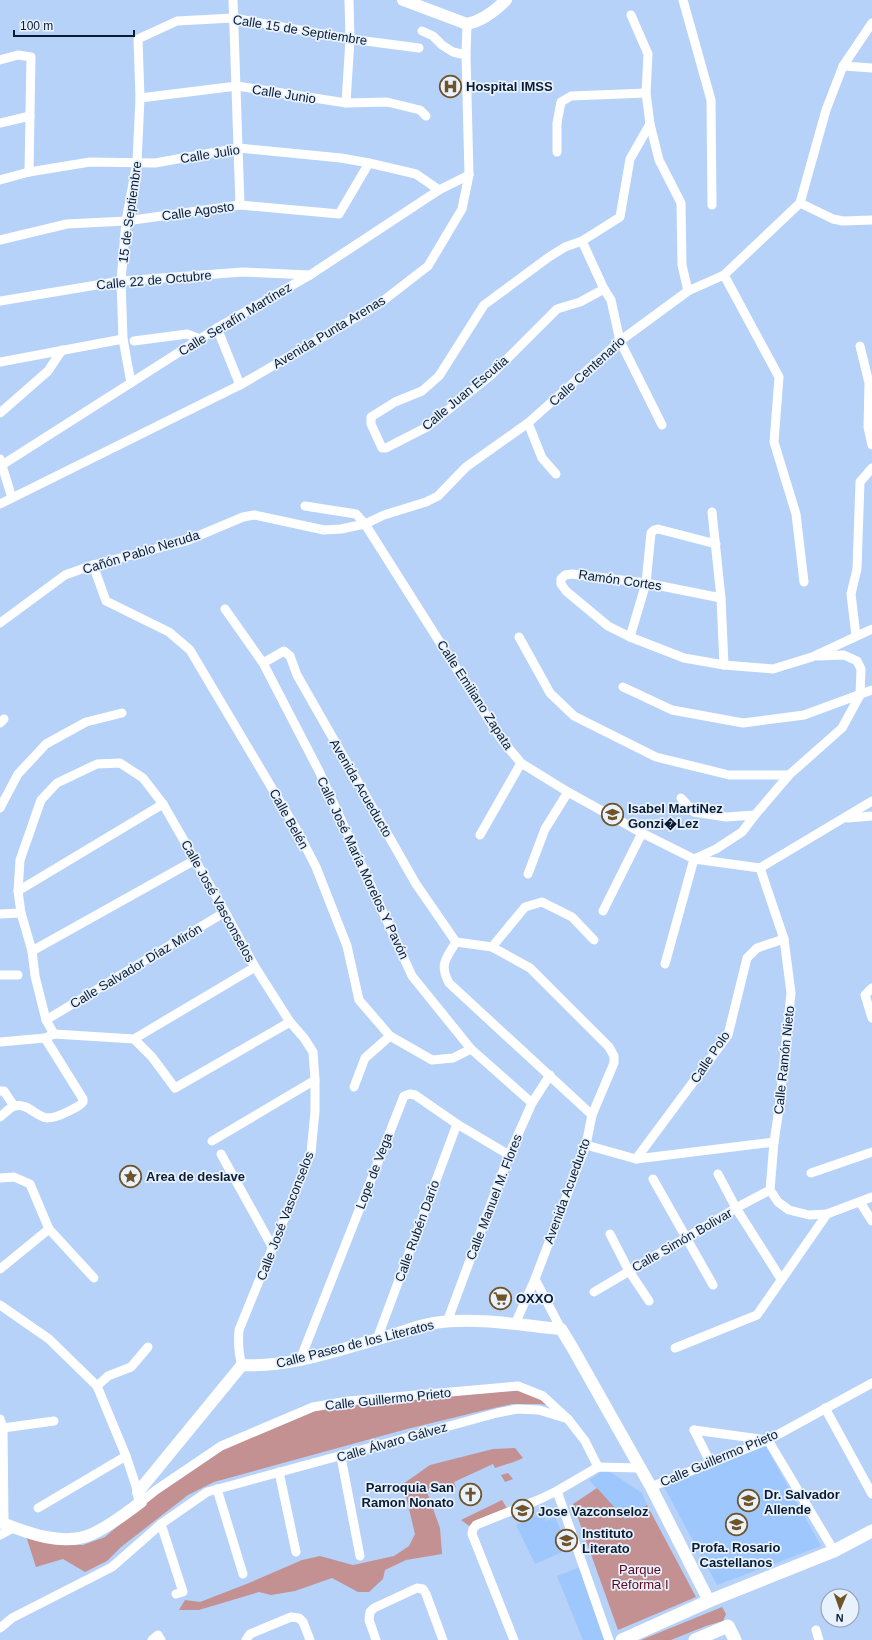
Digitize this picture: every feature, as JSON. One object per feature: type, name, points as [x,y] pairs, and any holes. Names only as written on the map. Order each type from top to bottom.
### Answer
[{"type":"main road","points":[[622,1640],[709,1601],[834,1551],[872,1531]]},
{"type":"main road","points":[[695,1640],[717,1636],[728,1626],[735,1640]]},
{"type":"street","points":[[233,0],[240,148],[240,205]]},
{"type":"street","points":[[346,103],[350,38],[349,0]]},
{"type":"street","points":[[404,0],[467,24],[477,22],[482,19],[506,0]]},
{"type":"street","points":[[683,0],[712,100],[712,205]]},
{"type":"street","points":[[631,15],[648,54],[646,93],[650,124],[659,160],[681,203],[682,265],[688,291]]},
{"type":"street","name":"Calle 15 de Septiembre","points":[[138,39],[177,21],[233,18],[419,48]]},
{"type":"street","points":[[872,23],[843,66],[826,110],[800,203],[833,219],[843,221],[872,220]]},
{"type":"street","name":"Avenida Punta Arenas","points":[[0,504],[240,385],[380,304],[428,266],[462,208],[469,175],[466,55],[467,24]]},
{"type":"street","points":[[422,31],[433,36],[442,45],[453,52],[466,55]]},
{"type":"street","name":"15 de Septiembre","points":[[131,383],[123,339],[121,281],[126,222],[137,162],[140,98],[138,39]]},
{"type":"street","points":[[0,60],[18,55],[30,57],[28,172]]},
{"type":"street","points":[[843,66],[872,68]]},
{"type":"street","name":"Calle Junio","points":[[140,98],[237,86],[346,103],[387,102],[420,110],[426,116]]},
{"type":"street","points":[[557,152],[557,123],[561,102],[571,96],[646,93]]},
{"type":"street","points":[[0,122],[30,116]]},
{"type":"street","name":"Calle Juan Escutia","points":[[604,290],[580,302],[557,309],[491,374],[427,427],[386,448],[382,448],[371,424],[371,417],[395,402],[422,391],[431,385],[439,376],[484,305],[549,257],[565,247],[582,241],[620,217],[630,159],[650,124]]},
{"type":"street","name":"Calle Julio","points":[[0,180],[28,172],[90,162],[163,162],[240,148],[341,158],[369,163],[416,174],[438,190]]},
{"type":"street","name":"Calle Agosto","points":[[0,240],[67,224],[126,222],[240,205],[339,214],[369,163]]},
{"type":"street","name":"Calle Serafín Martínez","points":[[1,462],[131,383],[217,328],[310,275],[438,190],[469,175]]},
{"type":"street","name":"Calle Centenario","points":[[365,524],[384,515],[426,502],[438,496],[466,468],[528,423],[620,341],[688,291],[724,275],[800,203]]},
{"type":"street","points":[[582,241],[604,290],[611,300],[620,341],[662,425]]},
{"type":"street","name":"Calle 22 de Octubre","points":[[0,301],[121,281],[243,272],[310,275]]},
{"type":"street","points":[[724,275],[779,377],[774,442],[796,514],[804,582]]},
{"type":"street","points":[[217,328],[240,385]]},
{"type":"street","points":[[134,341],[187,334],[200,339]]},
{"type":"street","points":[[0,362],[123,339]]},
{"type":"street","points":[[860,346],[869,383],[868,427],[872,445]]},
{"type":"street","points":[[0,413],[48,371],[62,350]]},
{"type":"street","points":[[528,423],[542,458],[556,474]]},
{"type":"street","points":[[1,462],[12,498]]},
{"type":"street","points":[[856,636],[851,594],[857,569],[860,482],[872,468]]},
{"type":"street","points":[[305,506],[356,514],[365,524]]},
{"type":"street","points":[[712,512],[721,598],[724,665]]},
{"type":"street","name":"Cañón Pablo Neruda","points":[[0,623],[65,575],[93,565],[186,541],[243,517],[254,515],[324,530],[342,529],[365,524]]},
{"type":"street","name":"Calle Emiliano Zapata","points":[[365,524],[502,739],[521,763],[568,792],[642,833],[694,859],[760,868]]},
{"type":"street","points":[[630,637],[646,582],[651,533],[654,530],[658,530],[716,544]]},
{"type":"street","name":"Calle Belén","points":[[93,565],[106,601],[169,632],[190,650],[298,832],[316,867],[347,946],[359,1000],[390,1036],[432,1060],[453,1058],[471,1049]]},
{"type":"street","name":"Ramón Cortes","points":[[721,598],[646,582],[572,574],[565,575],[560,579],[561,584],[566,591],[608,626],[630,637],[684,658],[724,665],[773,669],[812,657]]},
{"type":"street","name":"Calle José María Morelos Y Pavón","points":[[225,609],[263,663],[319,771],[412,976],[471,1049],[532,1103]]},
{"type":"street","points":[[812,657],[872,629]]},
{"type":"street","points":[[519,637],[550,693],[574,716],[656,758],[729,775],[789,775]]},
{"type":"street","name":"Avenida Acueducto","points":[[263,663],[284,651],[290,656],[297,676],[412,878],[456,942]]},
{"type":"street","points":[[665,964],[694,859],[716,849],[742,832],[789,775],[842,728],[860,695],[861,669],[857,661],[844,655],[812,657]]},
{"type":"street","points":[[624,687],[672,710],[743,723],[804,715],[872,690]]},
{"type":"street","points":[[0,808],[18,774],[46,744],[86,722],[122,713]]},
{"type":"street","name":"Calle José Vasconselos","points":[[54,1034],[46,1020],[35,976],[32,951],[21,913],[18,891],[20,860],[41,800],[57,784],[97,764],[120,763],[143,778],[163,804],[255,967],[290,1022],[304,1038],[313,1052],[316,1080],[311,1153],[239,1330],[239,1355],[242,1365]]},
{"type":"street","points":[[480,835],[521,763]]},
{"type":"street","points":[[528,874],[545,829],[568,792]]},
{"type":"street","points":[[681,798],[694,812],[726,817],[755,815]]},
{"type":"street","points":[[760,868],[871,803]]},
{"type":"street","points":[[18,891],[163,804]]},
{"type":"street","points":[[843,819],[872,816]]},
{"type":"street","points":[[603,911],[642,833]]},
{"type":"street","points":[[32,951],[195,860]]},
{"type":"street","name":"Calle Ramón Nieto","points":[[760,868],[784,939],[791,993],[770,1190]]},
{"type":"street","points":[[592,1114],[449,983],[444,974],[443,964],[456,942],[492,947],[525,907],[542,902],[572,917],[594,940]]},
{"type":"street","name":"Calle Salvador Díaz Mirón","points":[[46,1020],[225,912]]},
{"type":"street","points":[[0,914],[21,913]]},
{"type":"street","name":"Calle Polo","points":[[636,1160],[728,1035],[746,958],[757,948],[784,939]]},
{"type":"street","name":"Avenida Acueducto","points":[[492,947],[530,968],[609,1048],[614,1056],[614,1063],[592,1114],[586,1145],[535,1279],[516,1324]]},
{"type":"street","points":[[0,1042],[45,1038],[54,1034],[134,1039],[255,967]]},
{"type":"street","points":[[0,975],[18,975]]},
{"type":"street","points":[[872,988],[865,995],[872,1018]]},
{"type":"street","points":[[134,1039],[152,1057],[175,1088],[290,1022]]},
{"type":"street","points":[[354,1087],[365,1058],[390,1036]]},
{"type":"street","points":[[0,1117],[14,1106],[25,1106],[40,1116],[47,1118],[57,1116],[81,1106],[83,1099],[45,1038]]},
{"type":"street","name":"Calle Manuel M. Flores","points":[[447,1322],[509,1155],[532,1103],[550,1075]]},
{"type":"street","points":[[212,1141],[316,1080]]},
{"type":"street","points":[[0,1091],[4,1091],[7,1094],[14,1106]]},
{"type":"street","name":"Lope de Vega","points":[[300,1360],[404,1096],[410,1094],[415,1095],[457,1124],[509,1155]]},
{"type":"street","name":"Calle Rubén Darío","points":[[377,1339],[457,1124]]},
{"type":"street","points":[[586,1145],[636,1160],[774,1142]]},
{"type":"street","points":[[811,1173],[872,1152]]},
{"type":"street","points":[[221,1154],[273,1248]]},
{"type":"street","points":[[718,1174],[736,1208],[781,1279]]},
{"type":"street","points":[[0,1178],[14,1177],[30,1184],[49,1229],[94,1278]]},
{"type":"street","points":[[653,1179],[713,1285]]},
{"type":"street","points":[[770,1190],[778,1202],[789,1210],[809,1215],[827,1214],[872,1197]]},
{"type":"street","name":"Calle Simón Bolivar","points":[[594,1292],[736,1208],[770,1190]]},
{"type":"street","points":[[860,1202],[872,1221]]},
{"type":"street","points":[[675,1348],[757,1315],[827,1214]]},
{"type":"street","points":[[0,1269],[49,1229]]},
{"type":"street","points":[[610,1234],[649,1301]]},
{"type":"street","points":[[535,1279],[561,1329],[651,1487],[709,1601]]},
{"type":"street","points":[[0,1304],[49,1339],[97,1386],[126,1456],[140,1497]]},
{"type":"street","name":"Calle Paseo de los Literatos","points":[[242,1365],[261,1366],[300,1360],[432,1324],[447,1322],[516,1324],[561,1329]]},
{"type":"street","points":[[97,1386],[108,1376],[131,1367],[148,1347]]},
{"type":"street","points":[[6,1524],[44,1536],[62,1539],[75,1539],[91,1535],[108,1526],[140,1497],[242,1365]]},
{"type":"street","name":"Calle Guillermo Prieto","points":[[651,1487],[710,1462],[768,1440],[872,1383]]},
{"type":"street","name":"Calle Guillermo Prieto","points":[[140,1497],[156,1490],[221,1446],[313,1407],[348,1401],[518,1386],[543,1396],[568,1419],[585,1441],[598,1466]]},
{"type":"street","points":[[825,1408],[872,1494]]},
{"type":"street","name":"Calle Álvaro Gálvez","points":[[0,1628],[12,1618],[112,1567],[161,1524],[207,1492],[341,1457],[497,1413],[517,1409],[539,1410],[568,1419]]},
{"type":"street","points":[[0,1535],[6,1524],[2,1424],[54,1421]]},
{"type":"street","points":[[710,1462],[694,1430],[768,1440],[834,1551]]},
{"type":"street","points":[[38,1508],[126,1456]]},
{"type":"street","points":[[341,1457],[360,1556]]},
{"type":"street","points":[[514,1640],[472,1534],[473,1529],[476,1526],[558,1491],[598,1466],[639,1468]]},
{"type":"street","points":[[279,1472],[296,1552]]},
{"type":"street","points":[[217,1489],[243,1574]]},
{"type":"street","points":[[558,1491],[609,1640]]},
{"type":"street","points":[[161,1524],[183,1592],[176,1594]]},
{"type":"street","points":[[376,1640],[369,1620],[370,1612],[374,1608],[417,1588],[423,1589],[426,1594],[443,1640]]},
{"type":"street","points":[[246,1640],[250,1634],[291,1617],[299,1618],[303,1622],[310,1640]]},
{"type":"street","points":[[816,1630],[819,1640]]},
{"type":"street","points":[[152,1640],[158,1635],[161,1640]]},
{"type":"shaded area","points":[[765,1445],[821,1546],[717,1585],[664,1487]]},
{"type":"shaded area","points":[[604,1470],[610,1472],[642,1493],[647,1505],[625,1519],[589,1480]]},
{"type":"shaded area","points":[[543,1512],[546,1521],[555,1517],[569,1549],[535,1564],[516,1525]]},
{"type":"shaded area","points":[[583,1566],[609,1640],[583,1640],[557,1576]]},
{"type":"green space","points":[[518,1390],[537,1396],[547,1405],[512,1404],[481,1411],[407,1429],[214,1482],[188,1495],[121,1547],[107,1561],[85,1572],[63,1559],[36,1567],[25,1533],[60,1545],[83,1545],[105,1537],[187,1467],[238,1440],[316,1408]]},
{"type":"green space","points":[[515,1448],[523,1458],[495,1468],[493,1464],[454,1482],[456,1487],[445,1490],[440,1483],[427,1492],[440,1528],[442,1554],[406,1560],[385,1570],[383,1579],[369,1592],[358,1592],[332,1578],[295,1591],[271,1595],[259,1592],[199,1610],[179,1610],[185,1600],[200,1602],[302,1560],[320,1556],[353,1565],[394,1556],[409,1546],[415,1534],[403,1484],[430,1465],[493,1449]]},
{"type":"green space","points":[[508,1473],[513,1479],[505,1482],[501,1475]]},
{"type":"green space","name":"Parque Reforma I","points":[[597,1488],[625,1519],[647,1505],[696,1597],[618,1630],[573,1504]]},
{"type":"green space","points":[[502,1500],[508,1510],[472,1528],[461,1520]]},
{"type":"green space","points":[[722,1607],[726,1614],[723,1621],[671,1640],[641,1640]]},
{"type":"place","name":"Hospital IMSS","points":[[450,86]]},
{"type":"place","name":"Isabel MartiNez Gonzi�Lez","points":[[612,815]]},
{"type":"place","name":"Area de deslave","points":[[130,1176]]},
{"type":"place","name":"OXXO","points":[[500,1298]]},
{"type":"place","name":"Parroquia San Ramon Nonato","points":[[470,1494]]},
{"type":"place","name":"Dr. Salvador Allende","points":[[749,1501]]},
{"type":"place","name":"Jose Vazconseloz","points":[[522,1511]]},
{"type":"place","name":"Profa. Rosario Castellanos","points":[[736,1525]]},
{"type":"place","name":"Instituto Literato","points":[[567,1540]]}]
